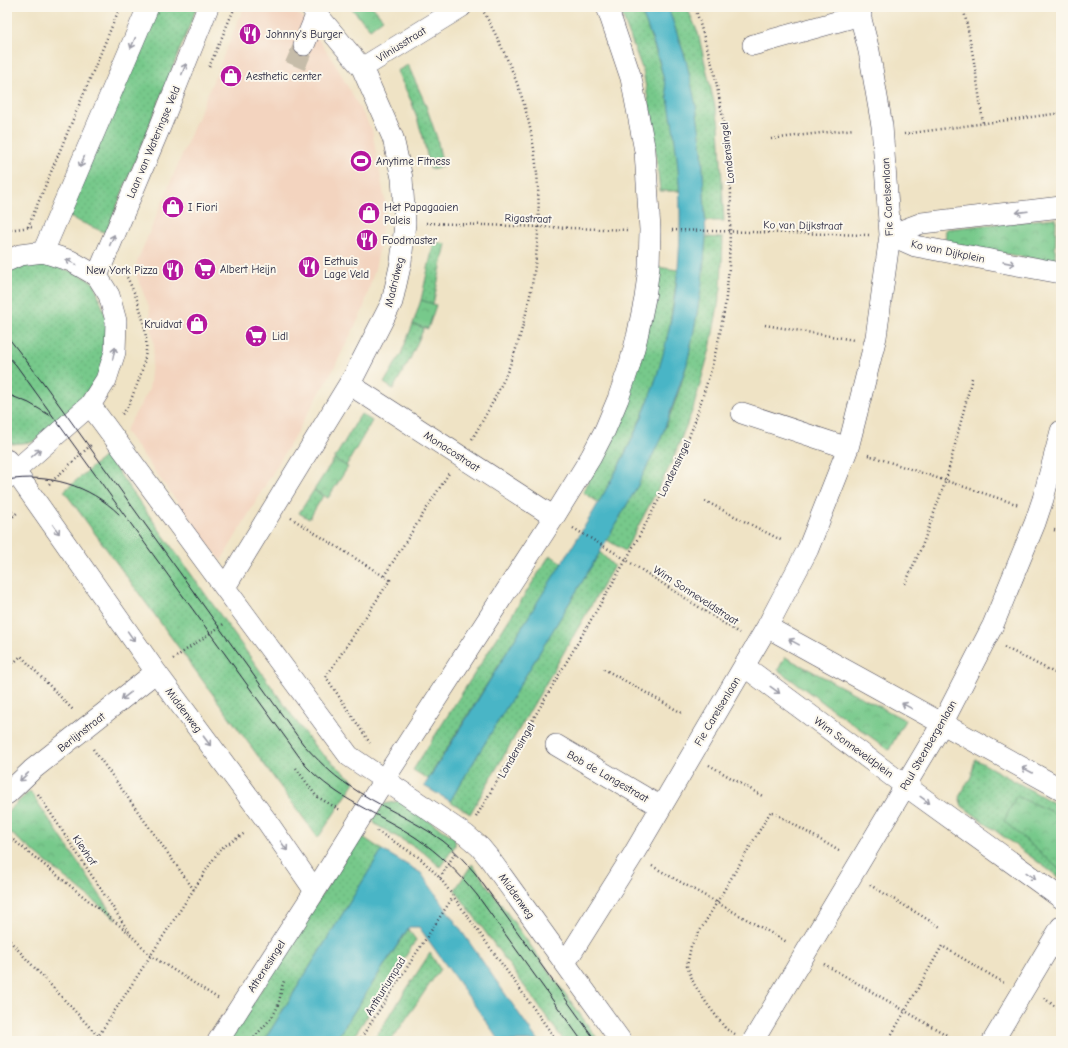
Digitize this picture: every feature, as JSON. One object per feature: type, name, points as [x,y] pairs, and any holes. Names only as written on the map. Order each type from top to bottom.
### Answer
[{"type":"street","points":[[43,252],[148,7]]},
{"type":"street","name":"Laan van Wateringse Veld","points":[[97,276],[160,127],[208,7]]},
{"type":"street","name":"Vilniusstraat","points":[[362,68],[461,7]]},
{"type":"street","points":[[315,891],[358,820],[387,776],[562,522],[591,457],[605,430],[629,367],[645,298],[649,267],[659,230],[631,78],[607,7]]},
{"type":"street","points":[[304,45],[314,10]]},
{"type":"street","name":"Madridweg","points":[[225,587],[349,384],[392,302],[401,262],[405,223],[402,178],[393,138],[362,68],[314,10]]},
{"type":"street","name":"Fie Carelsenlaan","points":[[565,963],[633,855],[692,755],[762,636],[808,550],[848,448],[874,344],[890,235],[883,137],[869,51],[859,11],[753,45]]},
{"type":"street","name":"Ko van Dijkplein","points":[[890,235],[922,224],[1061,207]]},
{"type":"street","name":"Ko van Dijkplein","points":[[890,235],[915,246],[1061,273]]},
{"type":"street","points":[[7,261],[20,255],[43,252],[71,261],[97,276],[109,295],[116,321],[116,352],[106,380],[90,405],[10,470]]},
{"type":"street","name":"Monacostraat","points":[[349,384],[465,449],[562,522]]},
{"type":"street","name":"Middenweg","points":[[90,405],[349,756],[387,776],[480,847],[621,1041]]},
{"type":"street","points":[[742,413],[848,448]]},
{"type":"street","name":"Paul Steenbergenlaan","points":[[746,1038],[852,875],[942,724],[987,638],[1039,511],[1061,430]]},
{"type":"street","name":"Middenweg","points":[[10,470],[156,672],[266,820],[315,891]]},
{"type":"street","points":[[762,636],[942,724],[1061,789]]},
{"type":"street","name":"Wim Sonneveldplein","points":[[744,666],[1061,898]]},
{"type":"street","name":"Berlijnstraat","points":[[7,794],[25,775],[156,672]]},
{"type":"street","name":"Bob de Langestraat","points":[[556,745],[661,807]]},
{"type":"street","name":"Athenesingel","points":[[218,1041],[315,891]]},
{"type":"street","points":[[993,1041],[1061,927]]},
{"type":"path","points":[[28,227],[120,7]]},
{"type":"path","points":[[384,576],[490,409],[507,371],[521,333],[532,290],[538,227],[538,182],[534,151],[519,88],[503,48],[481,7]]},
{"type":"path","name":"Londensingel","points":[[440,878],[626,560],[674,472],[702,402],[719,338],[725,306],[729,268],[731,192],[726,134],[714,71],[695,7]]},
{"type":"path","points":[[963,7],[977,76],[983,124]]},
{"type":"path","points":[[883,137],[1061,113]]},
{"type":"path","points":[[771,139],[854,130]]},
{"type":"path","name":"Rigastraat","points":[[405,223],[716,231]]},
{"type":"path","name":"Ko van Dijkstraat","points":[[716,231],[890,235]]},
{"type":"path","points":[[765,325],[874,344]]},
{"type":"path","points":[[905,584],[922,546],[946,480],[972,378]]},
{"type":"path","points":[[848,448],[1039,511]]},
{"type":"path","points":[[705,501],[781,540]]},
{"type":"path","points":[[7,505],[14,515]]},
{"type":"path","points":[[274,507],[390,580],[326,677],[387,776]]},
{"type":"path","name":"Wim Sonneveldstraat","points":[[562,522],[626,560],[762,636]]},
{"type":"path","points":[[156,672],[241,611]]},
{"type":"path","points":[[987,638],[1061,676]]},
{"type":"path","points":[[7,669],[21,656],[84,729],[194,890]]},
{"type":"path","points":[[604,668],[682,713]]},
{"type":"path","points":[[692,755],[764,797]]},
{"type":"path","points":[[296,768],[316,796],[411,851],[440,878],[557,1041]]},
{"type":"path","name":"Kievhof","points":[[25,775],[131,934],[150,955],[238,1010]]},
{"type":"path","points":[[746,1038],[726,1029],[694,984],[688,966],[691,946],[771,811],[845,854]]},
{"type":"path","points":[[95,1041],[220,849],[245,833]]},
{"type":"path","name":"Kievhof","points":[[7,835],[131,934]]},
{"type":"path","points":[[852,875],[942,928]]},
{"type":"path","name":"Anthuriumpad","points":[[359,1041],[424,939],[453,897]]},
{"type":"path","points":[[7,938],[98,1036]]},
{"type":"path","points":[[888,1041],[942,946],[1007,984]]},
{"type":"shaded area","points":[[244,7],[282,7],[302,16],[334,62],[372,130],[386,207],[376,265],[363,310],[332,372],[221,561],[125,431],[149,390],[154,346],[149,307],[134,269]]},
{"type":"green space","points":[[155,7],[197,7],[106,233],[67,216]]},
{"type":"green space","points":[[373,7],[383,19],[370,29],[351,8]]},
{"type":"green space","points":[[619,7],[640,7],[655,50],[671,111],[676,143],[680,191],[660,191],[653,127],[643,71]]},
{"type":"green space","points":[[668,7],[687,7],[698,33],[719,124],[724,221],[705,221],[702,150],[686,60]]},
{"type":"green space","points":[[408,65],[425,103],[437,138],[443,167],[430,169],[423,137],[412,103],[397,71]]},
{"type":"green space","points":[[1056,218],[1055,262],[945,244],[946,229]]},
{"type":"green space","points":[[706,237],[723,238],[721,289],[710,349],[693,409],[670,466],[625,551],[607,540],[631,498],[653,454],[680,386],[691,348],[701,285]]},
{"type":"green space","points":[[434,242],[446,244],[433,304],[421,300]]},
{"type":"green space","points":[[51,264],[81,275],[94,283],[111,331],[100,376],[72,410],[33,442],[12,444],[7,437],[7,271],[28,265]]},
{"type":"green space","points":[[657,267],[678,270],[664,352],[642,417],[599,503],[583,492],[611,438]]},
{"type":"green space","points":[[421,300],[436,305],[428,329],[413,324]]},
{"type":"green space","points":[[413,324],[424,328],[410,359],[393,389],[384,383],[401,354]]},
{"type":"green space","points":[[361,414],[372,421],[346,466],[334,459]]},
{"type":"green space","points":[[106,455],[306,735],[317,749],[355,782],[318,838],[64,491]]},
{"type":"green space","points":[[334,459],[348,467],[328,498],[314,490]]},
{"type":"green space","points":[[314,490],[323,496],[309,519],[299,513]]},
{"type":"green space","points":[[600,552],[614,566],[470,814],[450,801]]},
{"type":"green space","points":[[550,555],[562,563],[428,779],[413,770]]},
{"type":"green space","points":[[785,657],[905,720],[889,750],[778,670]]},
{"type":"green space","points":[[975,759],[1061,807],[1061,879],[962,806],[959,797],[971,777]]},
{"type":"green space","points":[[30,791],[116,919],[7,830],[7,812]]},
{"type":"green space","points":[[1016,796],[1061,816],[1061,871],[1004,821]]},
{"type":"green space","points":[[399,801],[455,838],[455,846],[440,867],[423,852],[375,824],[373,819],[384,804]]},
{"type":"green space","points":[[360,835],[382,850],[264,1041],[228,1041]]},
{"type":"green space","points":[[472,864],[599,1041],[564,1041],[455,890]]},
{"type":"green space","points":[[408,929],[416,940],[351,1041],[335,1041]]},
{"type":"green space","points":[[430,953],[440,969],[391,1041],[373,1041]]},
{"type":"water","points":[[640,7],[668,7],[686,60],[696,106],[702,150],[706,237],[702,283],[687,364],[661,438],[638,485],[600,552],[450,801],[424,786],[580,534],[619,466],[641,419],[657,377],[668,334],[676,289],[680,245],[680,200],[677,156],[661,68]]},
{"type":"water","points":[[382,850],[421,873],[538,1041],[500,1041],[419,927],[409,927],[335,1041],[264,1041]]},
{"type":"tunnel","points":[[295,66],[304,45]]},
{"type":"tram line","points":[[7,336],[42,381],[303,744],[324,766],[342,781],[371,800],[432,833],[456,852],[475,873],[596,1041]]},
{"type":"tram line","points":[[7,355],[16,365],[306,766],[331,788],[401,828],[424,843],[456,871],[477,895],[582,1041]]},
{"type":"tram line","points":[[7,394],[29,403],[51,416]]},
{"type":"tram line","points":[[7,480],[38,478],[67,484],[95,495],[119,514]]},
{"type":"place","name":"Johnny's Burger","points":[[250,34]]},
{"type":"place","name":"Aesthetic center","points":[[231,76]]},
{"type":"place","name":"Anytime Fitness","points":[[361,161]]},
{"type":"place","name":"I Fiori","points":[[173,207]]},
{"type":"place","name":"Het Papagaaien Paleis","points":[[369,213]]},
{"type":"place","name":"Foodmaster","points":[[367,240]]},
{"type":"place","name":"Eethuis Lage Veld","points":[[309,267]]},
{"type":"place","name":"Albert Heijn","points":[[205,269]]},
{"type":"place","name":"New York Pizza","points":[[173,270]]},
{"type":"place","name":"Kruidvat","points":[[197,324]]},
{"type":"place","name":"Lidl","points":[[256,336]]}]
